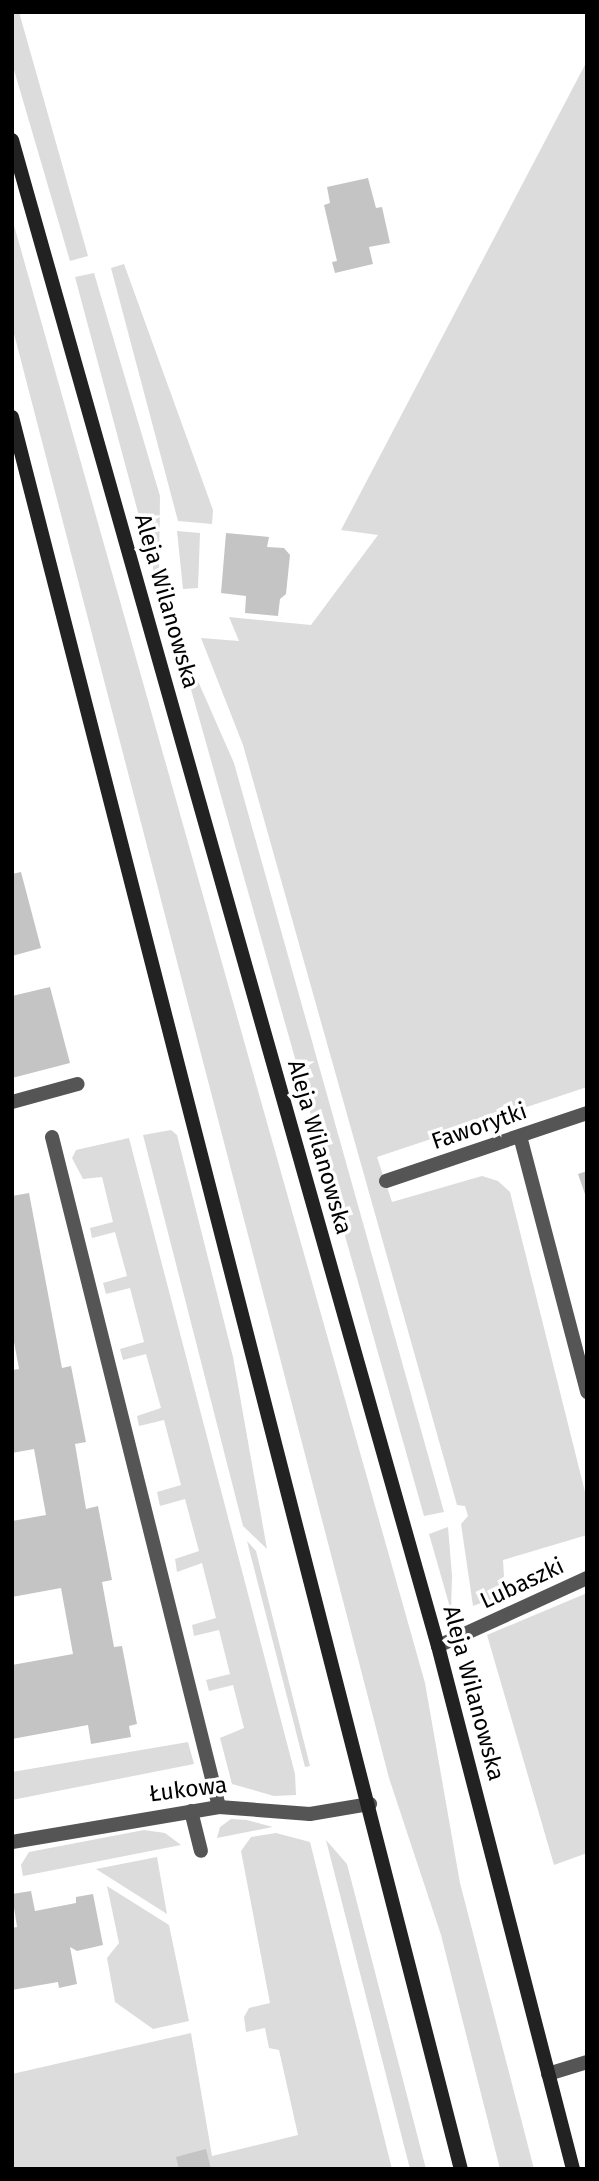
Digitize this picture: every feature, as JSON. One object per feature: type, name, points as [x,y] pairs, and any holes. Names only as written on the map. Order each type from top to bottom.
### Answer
[{"type":"main road","name":"Aleja Wilanowska","points":[[12,140],[438,1646],[573,2169]]},
{"type":"main road","points":[[12,417],[370,1804],[461,2169]]},
{"type":"street","points":[[12,1102],[78,1084]]},
{"type":"street","name":"Faworytki","points":[[386,1181],[587,1113]]},
{"type":"street","points":[[520,1136],[587,1392]]},
{"type":"street","points":[[52,1137],[219,1807]]},
{"type":"street","name":"Lubaszki","points":[[438,1646],[587,1578]]},
{"type":"street","name":"Łukowa","points":[[12,1842],[219,1807],[310,1814],[370,1804]]},
{"type":"street","points":[[191,1811],[201,1851]]},
{"type":"street","points":[[548,2074],[587,2062]]},
{"type":"shaded area","points":[[12,12],[19,12],[88,256],[70,261],[12,63]]},
{"type":"shaded area","points":[[587,61],[587,1087],[377,1157],[392,1202],[482,1176],[498,1181],[510,1192],[587,1500],[587,1535],[503,1560],[505,1594],[473,1606],[461,1524],[468,1516],[465,1506],[457,1505],[243,745],[201,638],[239,641],[229,617],[311,625],[378,535],[341,530]]},
{"type":"shaded area","points":[[12,218],[425,1683],[460,1883],[534,2169],[500,2169],[441,1935],[389,1778],[12,326]]},
{"type":"shaded area","points":[[124,264],[213,510],[212,524],[178,521],[111,268]]},
{"type":"shaded area","points":[[94,273],[160,496],[159,575],[155,576],[75,277]]},
{"type":"shaded area","points":[[177,531],[200,533],[198,588],[183,589]]},
{"type":"shaded area","points":[[172,622],[234,763],[444,1512],[424,1516]]},
{"type":"shaded area","points":[[171,1130],[177,1135],[233,1357],[267,1549],[243,1526],[143,1135]]},
{"type":"shaded area","points":[[129,1138],[295,1774],[296,1795],[274,1796],[232,1784],[220,1738],[244,1728],[233,1685],[209,1691],[206,1680],[230,1674],[219,1630],[194,1636],[192,1625],[216,1618],[202,1563],[177,1572],[175,1559],[199,1551],[185,1499],[160,1506],[157,1492],[181,1485],[164,1420],[139,1426],[137,1416],[161,1408],[146,1354],[123,1360],[120,1349],[144,1342],[130,1288],[106,1294],[103,1283],[127,1276],[115,1232],[92,1238],[90,1228],[113,1222],[102,1177],[83,1179],[72,1158],[76,1150]]},
{"type":"shaded area","points":[[448,1527],[452,1576],[451,1611],[429,1534]]},
{"type":"shaded area","points":[[247,1541],[256,1551],[310,1766],[305,1767]]},
{"type":"shaded area","points":[[587,1593],[587,1853],[554,1865],[487,1635]]},
{"type":"shaded area","points":[[188,1742],[194,1764],[12,1800],[12,1772]]},
{"type":"shaded area","points":[[231,1819],[273,1827],[217,1838],[220,1827]]},
{"type":"shaded area","points":[[144,1830],[165,1833],[181,1845],[23,1876],[21,1865],[29,1852]]},
{"type":"shaded area","points":[[276,1833],[310,1842],[392,2169],[12,2169],[12,2074],[191,2033],[212,2156],[298,2135],[279,2050],[269,2048],[265,2028],[246,2032],[244,2017],[249,2008],[270,2003],[241,1851],[251,1837]]},
{"type":"shaded area","points":[[326,1840],[347,1864],[426,2169],[410,2169]]},
{"type":"shaded area","points":[[157,1857],[167,1914],[96,1869]]},
{"type":"shaded area","points":[[107,1886],[169,1925],[189,2021],[153,2029],[115,2002],[107,1958],[119,1943]]},
{"type":"building","points":[[368,178],[376,208],[382,207],[390,243],[369,247],[373,264],[335,273],[332,262],[337,261],[324,205],[330,203],[327,187]]},
{"type":"building","points":[[226,533],[269,537],[267,547],[284,548],[290,555],[286,594],[280,599],[278,616],[245,613],[246,596],[221,593]]},
{"type":"building","points":[[21,872],[41,948],[12,956],[12,874]]},
{"type":"building","points":[[50,987],[70,1063],[12,1078],[12,996]]},
{"type":"building","points":[[587,1171],[587,1197],[586,1197],[578,1174]]},
{"type":"building","points":[[29,1193],[62,1368],[71,1366],[86,1442],[75,1444],[86,1509],[98,1506],[112,1580],[102,1582],[114,1647],[122,1646],[137,1724],[129,1726],[131,1737],[91,1744],[88,1725],[12,1739],[12,1665],[73,1654],[61,1588],[12,1597],[12,1521],[46,1515],[34,1449],[12,1453],[12,1370],[19,1369],[12,1331],[12,1196]]},
{"type":"building","points":[[31,1891],[35,1911],[76,1903],[76,1897],[93,1894],[103,1945],[77,1951],[70,1947],[77,1984],[59,1988],[58,1982],[12,1990],[12,1928],[17,1927],[12,1894]]},
{"type":"building","points":[[206,2149],[211,2169],[179,2169],[176,2157]]}]
